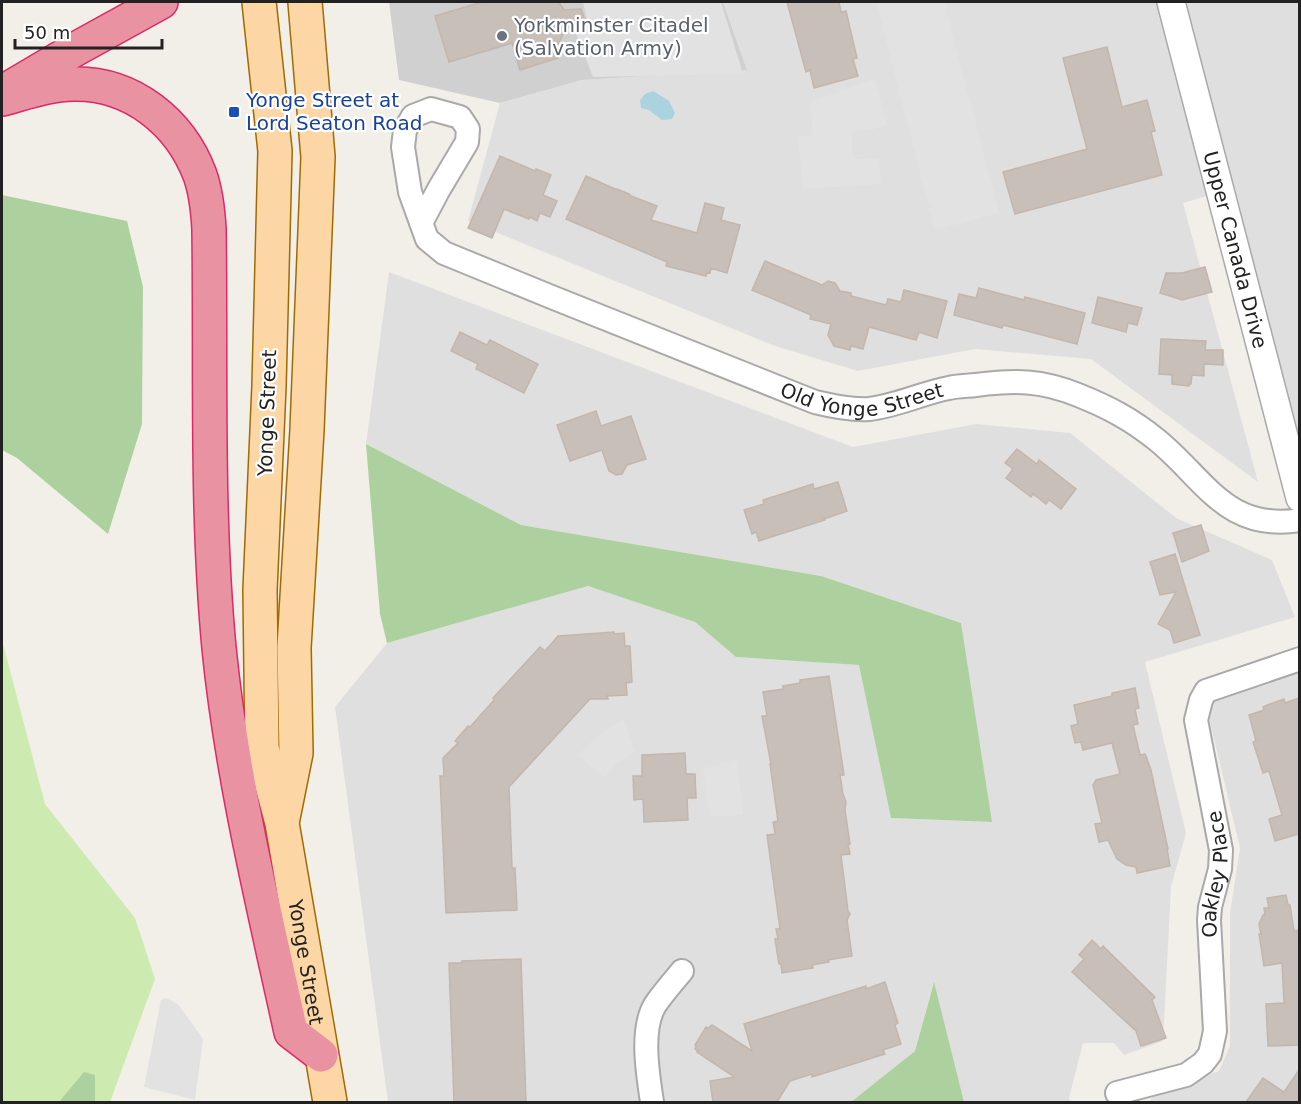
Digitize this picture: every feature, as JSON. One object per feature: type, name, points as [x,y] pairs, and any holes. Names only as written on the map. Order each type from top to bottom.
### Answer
[{"type":"highway","points":[[2,93],[161,2]]},
{"type":"highway","points":[[2,99],[58,85],[97,85],[120,91],[136,98],[166,121],[179,136],[200,176],[209,229],[212,547],[219,646],[231,746],[248,840],[291,1032],[321,1055]]},
{"type":"main road","name":"Yonge Street","points":[[259,2],[275,151],[269,386],[260,590],[261,748],[282,823],[330,1102]]},
{"type":"main road","name":"Yonge Street","points":[[282,823],[296,753],[294,648],[308,418],[318,157],[305,2]]},
{"type":"street","name":"Upper Canada Drive","points":[[1171,2],[1299,498]]},
{"type":"street","name":"Old Yonge Street","points":[[421,224],[467,142],[468,129],[460,117],[431,109],[413,116],[405,130],[403,147],[411,192],[421,224],[427,239],[444,253],[816,402],[844,408],[869,409],[949,388],[1026,381],[1052,385],[1118,412],[1155,438],[1203,485],[1237,512],[1263,521],[1286,522],[1299,519]]},
{"type":"street","name":"Oakley Place","points":[[1116,1093],[1186,1075],[1203,1063],[1210,1054],[1213,1044],[1215,1031],[1209,920],[1220,869],[1221,849],[1196,720],[1202,700],[1206,691],[1299,659]]},
{"type":"street","points":[[652,1102],[646,1068],[646,1032],[654,1006],[681,971]]},
{"type":"shaded area","points":[[389,2],[723,2],[747,70],[582,80],[500,103],[399,80]]},
{"type":"shaded area","points":[[583,2],[721,2],[743,74],[593,77],[574,28],[588,24]]},
{"type":"shaded area","points":[[723,2],[1299,2],[1299,449],[1235,188],[1183,203],[1258,482],[1091,359],[975,349],[858,371],[775,346],[468,221],[500,103],[582,80],[747,70]]},
{"type":"shaded area","points":[[876,2],[944,2],[999,213],[935,230]]},
{"type":"shaded area","points":[[875,79],[887,125],[851,132],[853,159],[879,158],[881,184],[803,189],[798,137],[813,135],[810,102]]},
{"type":"shaded area","points":[[389,272],[853,447],[976,424],[1070,433],[1176,518],[1272,560],[1295,617],[1145,662],[1186,833],[1171,887],[1163,1041],[1124,1055],[1114,1043],[1083,1043],[1069,1098],[1071,1102],[964,1102],[933,984],[915,1051],[851,1102],[388,1102],[335,707],[387,643],[588,586],[695,622],[736,657],[860,665],[891,818],[992,822],[821,576],[521,525],[366,444]]},
{"type":"shaded area","points":[[1299,673],[1299,1102],[1149,1102],[1154,1095],[1219,1071],[1230,1046],[1230,913],[1240,848],[1210,722],[1210,703]]},
{"type":"shaded area","points":[[623,719],[635,752],[615,764],[604,778],[578,755],[598,735]]},
{"type":"shaded area","points":[[737,759],[743,815],[710,817],[703,769]]},
{"type":"shaded area","points":[[166,998],[178,1004],[203,1039],[195,1100],[144,1087],[161,1000]]},
{"type":"green space","points":[[2,195],[127,221],[143,287],[142,424],[108,534],[17,458],[2,450]]},
{"type":"green space","points":[[366,444],[521,525],[821,576],[961,623],[992,822],[891,818],[859,665],[736,657],[695,622],[588,586],[387,643],[380,614]]},
{"type":"green space","points":[[2,640],[45,804],[135,918],[155,979],[110,1102],[2,1102]]},
{"type":"green space","points":[[934,982],[964,1102],[851,1102],[915,1051]]},
{"type":"green space","points":[[84,1072],[95,1075],[95,1102],[59,1102]]},
{"type":"water","points":[[653,91],[669,101],[675,113],[672,119],[662,120],[649,110],[641,108],[640,100],[645,94]]},
{"type":"building","name":"Yorkminster Citadel (Salvation Army)","points":[[482,2],[559,2],[564,10],[581,9],[586,23],[566,29],[555,50],[558,58],[520,70],[512,43],[449,62],[435,16]]},
{"type":"building","points":[[787,2],[839,2],[841,12],[846,11],[857,58],[853,59],[858,76],[814,88],[810,70],[806,72]]},
{"type":"building","points":[[1107,47],[1122,107],[1147,100],[1155,131],[1151,132],[1162,175],[1015,214],[1003,172],[1087,149],[1063,58]]},
{"type":"building","points":[[500,156],[535,171],[536,169],[551,175],[543,195],[557,201],[550,217],[540,213],[537,221],[504,209],[492,238],[468,228]]},
{"type":"building","points":[[586,176],[657,206],[651,220],[697,233],[705,203],[724,208],[721,220],[740,225],[727,273],[711,268],[710,273],[707,272],[706,276],[666,266],[667,262],[566,219]]},
{"type":"building","points":[[765,261],[822,285],[828,281],[835,283],[840,291],[851,293],[851,296],[886,305],[888,299],[901,302],[904,290],[947,301],[937,338],[919,332],[916,340],[869,327],[863,349],[851,346],[850,350],[834,346],[828,335],[831,324],[810,319],[811,315],[752,290]]},
{"type":"building","points":[[1205,267],[1212,292],[1182,300],[1160,293],[1166,273],[1182,273]]},
{"type":"building","points":[[979,288],[1085,313],[1077,344],[954,315],[959,294],[976,298]]},
{"type":"building","points":[[1098,297],[1142,308],[1137,325],[1128,323],[1126,332],[1092,323]]},
{"type":"building","points":[[460,332],[487,345],[490,340],[538,364],[524,393],[476,369],[478,364],[451,351]]},
{"type":"building","points":[[1161,339],[1206,341],[1205,350],[1223,350],[1223,365],[1204,364],[1204,376],[1192,375],[1189,386],[1172,384],[1172,375],[1159,374]]},
{"type":"building","points":[[596,411],[601,426],[631,416],[646,459],[627,465],[622,474],[616,475],[609,471],[602,450],[570,461],[557,425]]},
{"type":"building","points":[[1017,449],[1037,464],[1039,460],[1076,489],[1061,509],[1049,500],[1046,504],[1033,494],[1031,497],[1006,478],[1013,469],[1005,463]]},
{"type":"building","points":[[838,482],[847,511],[759,541],[756,532],[752,534],[744,510],[764,504],[763,500],[813,484],[814,489]]},
{"type":"building","points":[[1201,525],[1209,551],[1182,562],[1173,533]]},
{"type":"building","points":[[1175,554],[1200,635],[1174,643],[1170,630],[1158,624],[1176,592],[1160,595],[1150,562]]},
{"type":"building","points":[[614,632],[614,634],[624,633],[625,646],[630,646],[632,682],[626,683],[627,695],[607,696],[608,699],[590,699],[509,787],[512,868],[515,868],[517,910],[446,913],[440,776],[444,776],[443,758],[458,743],[455,741],[468,726],[470,727],[540,647],[545,651],[558,636]]},
{"type":"building","points":[[829,676],[844,775],[840,775],[846,802],[850,844],[848,844],[850,854],[841,855],[850,914],[847,920],[852,956],[828,960],[829,962],[812,965],[813,968],[782,973],[775,939],[778,939],[776,929],[780,929],[767,835],[775,834],[773,822],[778,821],[762,716],[767,716],[763,692],[783,689],[783,686],[800,683],[800,680]]},
{"type":"building","points":[[1135,688],[1139,708],[1135,709],[1138,724],[1133,725],[1140,755],[1145,754],[1151,770],[1170,866],[1137,873],[1136,867],[1126,865],[1117,859],[1108,840],[1099,842],[1095,824],[1102,823],[1093,785],[1096,780],[1120,774],[1112,743],[1083,750],[1081,742],[1075,743],[1071,726],[1078,724],[1074,705]]},
{"type":"building","points":[[1299,698],[1299,834],[1275,841],[1269,819],[1282,815],[1269,771],[1263,773],[1253,742],[1256,741],[1249,715],[1284,699],[1285,703]]},
{"type":"building","points":[[685,753],[686,774],[695,774],[696,798],[687,798],[688,820],[644,822],[643,799],[634,800],[633,776],[642,776],[642,755]]},
{"type":"building","points":[[1286,895],[1294,931],[1298,930],[1299,1045],[1268,1046],[1266,1004],[1284,1003],[1282,963],[1264,966],[1259,924],[1265,915],[1264,908],[1269,908],[1267,898]]},
{"type":"building","points":[[1092,940],[1101,949],[1103,946],[1155,997],[1152,1000],[1166,1038],[1141,1046],[1136,1031],[1072,972],[1084,959],[1079,955]]},
{"type":"building","points":[[521,959],[526,1102],[454,1102],[449,963]]},
{"type":"building","points":[[885,982],[898,1023],[895,1025],[901,1044],[883,1050],[885,1054],[812,1077],[812,1074],[790,1081],[777,1102],[713,1102],[710,1081],[734,1077],[695,1049],[706,1027],[712,1025],[752,1051],[744,1024]]},
{"type":"building","points":[[1299,1070],[1299,1102],[1246,1102],[1263,1078],[1284,1092]]},
{"type":"place","name":"Yorkminster Citadel (Salvation Army)","points":[[502,36]]},
{"type":"place","name":"Yonge Street at Lord Seaton Road","points":[[234,112]]}]
